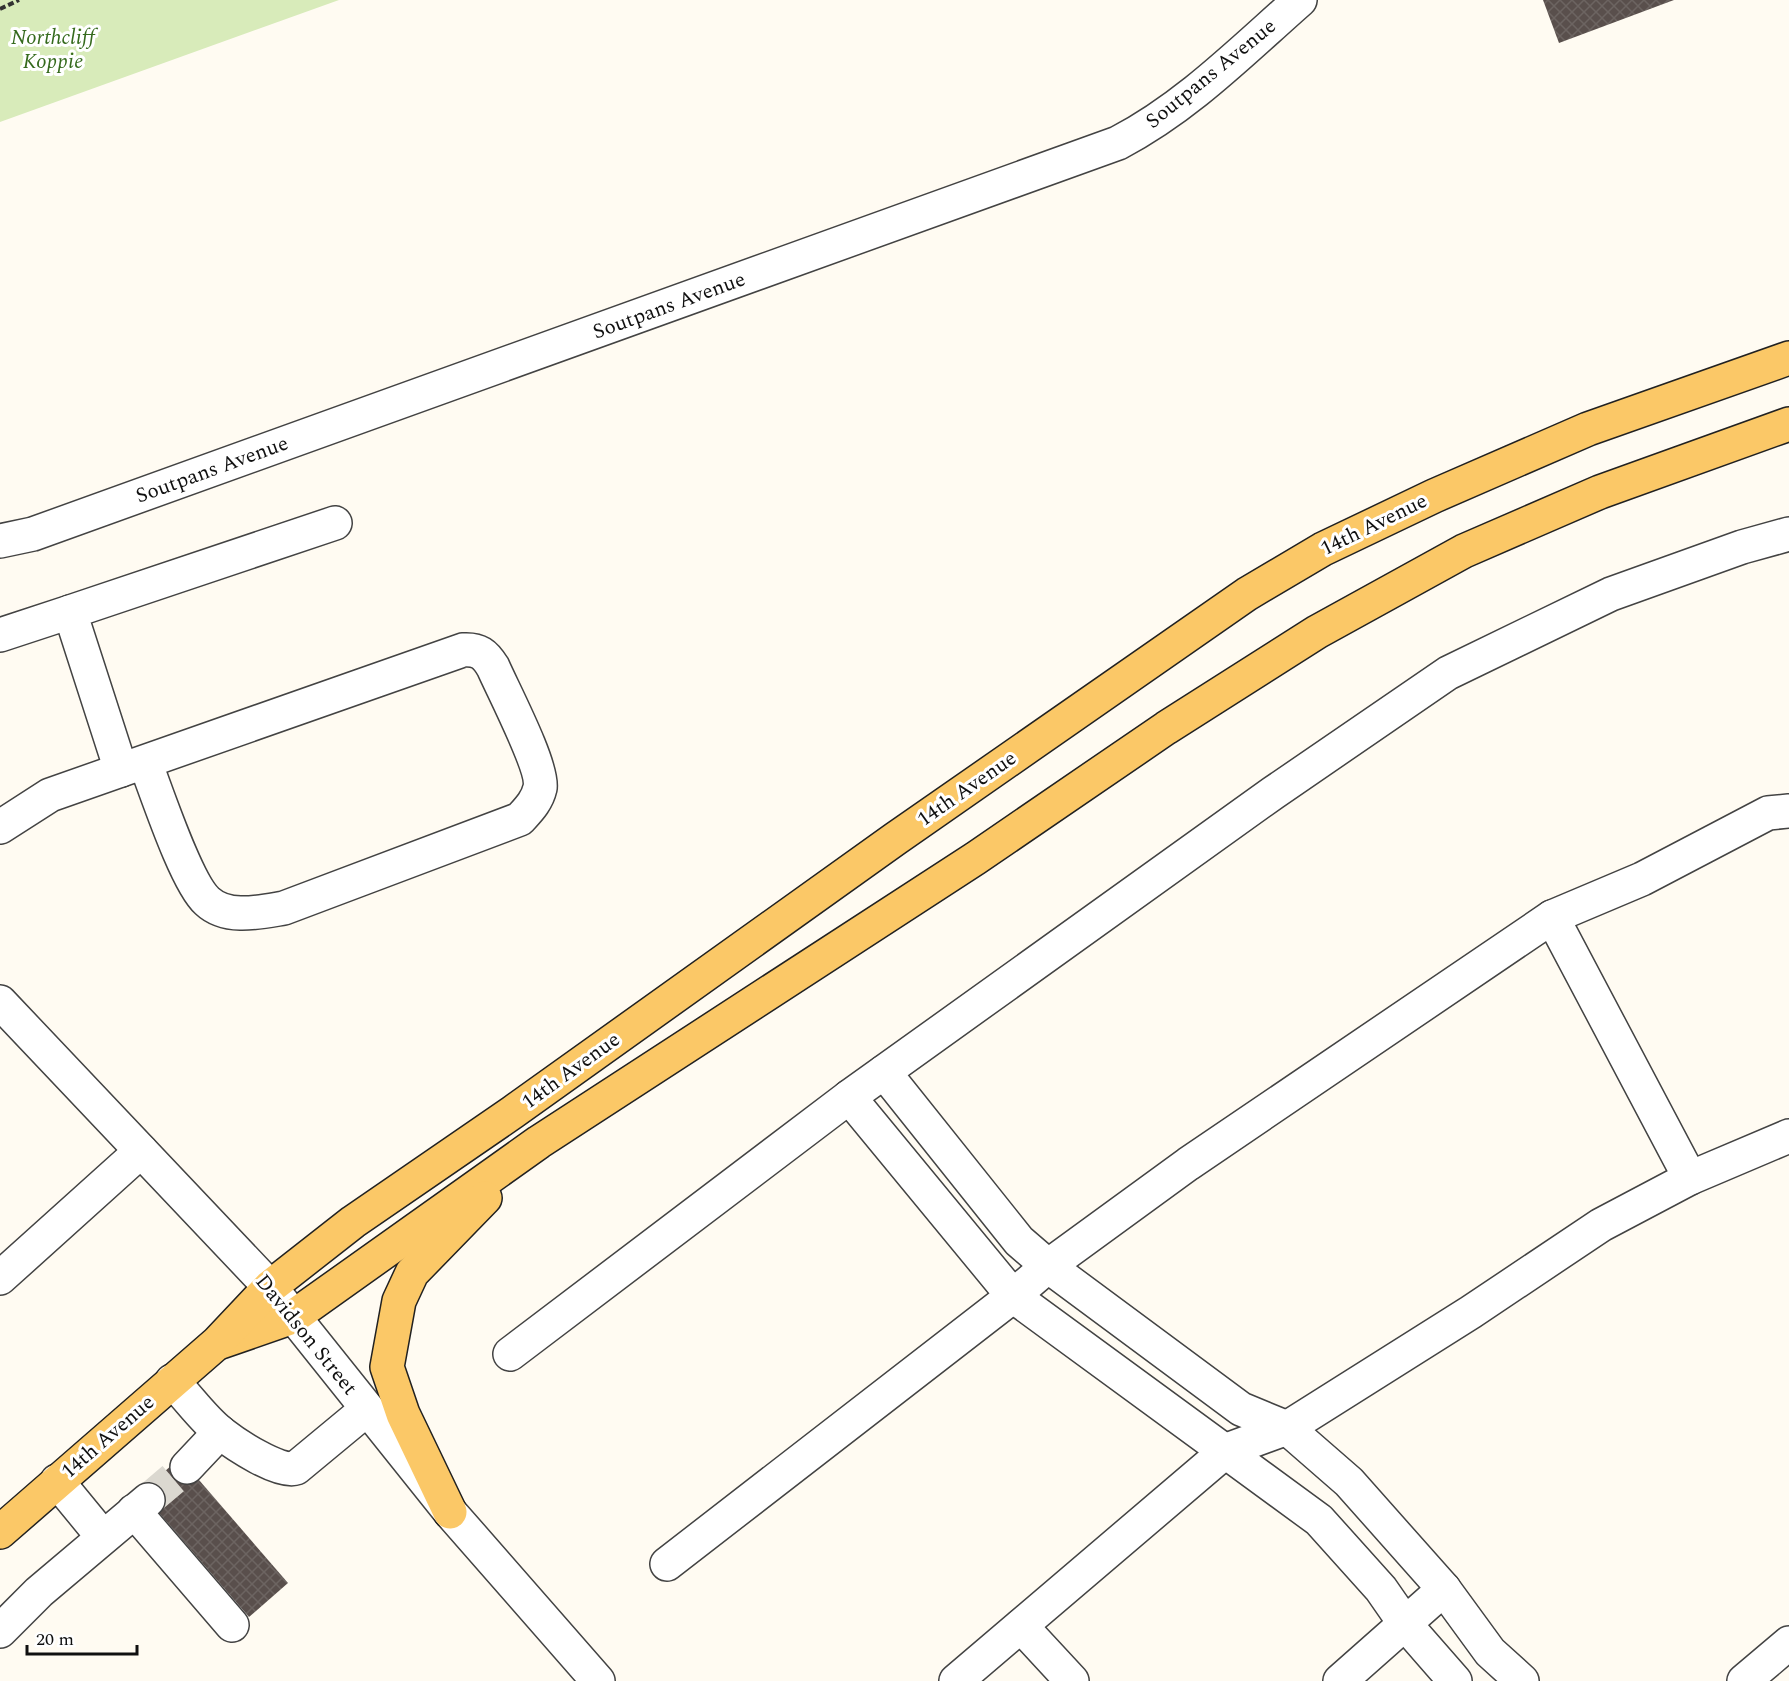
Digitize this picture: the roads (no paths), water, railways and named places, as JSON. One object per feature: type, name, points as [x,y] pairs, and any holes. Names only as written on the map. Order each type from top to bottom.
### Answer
[{"type":"main road","name":"14th Avenue","points":[[0,1532],[217,1343],[270,1287],[353,1222],[513,1112],[905,832],[1248,594],[1323,549],[1537,451],[1588,429],[1789,358]]},
{"type":"main road","name":"14th Avenue","points":[[217,1343],[293,1317],[539,1142],[976,858],[1166,728],[1317,632],[1464,551],[1600,492],[1789,424]]},
{"type":"main road","points":[[450,1512],[403,1414],[387,1367],[399,1301],[412,1273],[539,1142]]},
{"type":"street","name":"Soutpans Avenue","points":[[0,541],[33,534],[1118,143],[1155,124],[1194,94],[1300,0]]},
{"type":"street","points":[[0,635],[335,523]]},
{"type":"street","points":[[510,1354],[849,1097],[1273,793],[1448,673],[1611,594],[1742,547],[1789,534]]},
{"type":"street","points":[[0,826],[50,795],[133,766],[463,650],[475,649],[483,654],[493,667],[536,763],[541,786],[534,804],[520,819],[284,908],[251,914],[226,911],[208,902],[199,890],[133,766],[70,612]]},
{"type":"street","points":[[667,1564],[1013,1296],[1048,1266],[1188,1164],[1552,916],[1642,879],[1768,813],[1789,811]]},
{"type":"street","points":[[1552,916],[1690,1178]]},
{"type":"street","name":"Davidson Street","points":[[0,1002],[270,1287],[366,1410],[450,1512],[597,1681]]},
{"type":"street","points":[[884,1072],[1019,1241],[1048,1266],[1241,1409],[1287,1428],[1349,1482],[1444,1589],[1490,1652],[1522,1681]]},
{"type":"street","points":[[849,1097],[1013,1296],[1227,1450],[1319,1520],[1381,1589],[1406,1625],[1455,1681]]},
{"type":"street","points":[[956,1681],[1227,1450],[1287,1428],[1601,1225],[1690,1178],[1789,1136]]},
{"type":"street","points":[[0,1278],[141,1151]]},
{"type":"street","points":[[172,1381],[220,1432],[266,1462],[293,1470],[366,1410]]},
{"type":"street","points":[[187,1467],[220,1432]]},
{"type":"street","points":[[57,1481],[104,1537]]},
{"type":"street","points":[[0,1630],[39,1592],[141,1506],[232,1625]]},
{"type":"street","points":[[1340,1681],[1444,1589]]},
{"type":"street","points":[[1022,1626],[1072,1681]]},
{"type":"street","points":[[1744,1681],[1789,1644]]},
{"type":"tunnel","points":[[148,1500],[187,1467]]},
{"type":"park label","name":"Northcliff Koppie","points":[[53,50]]}]
